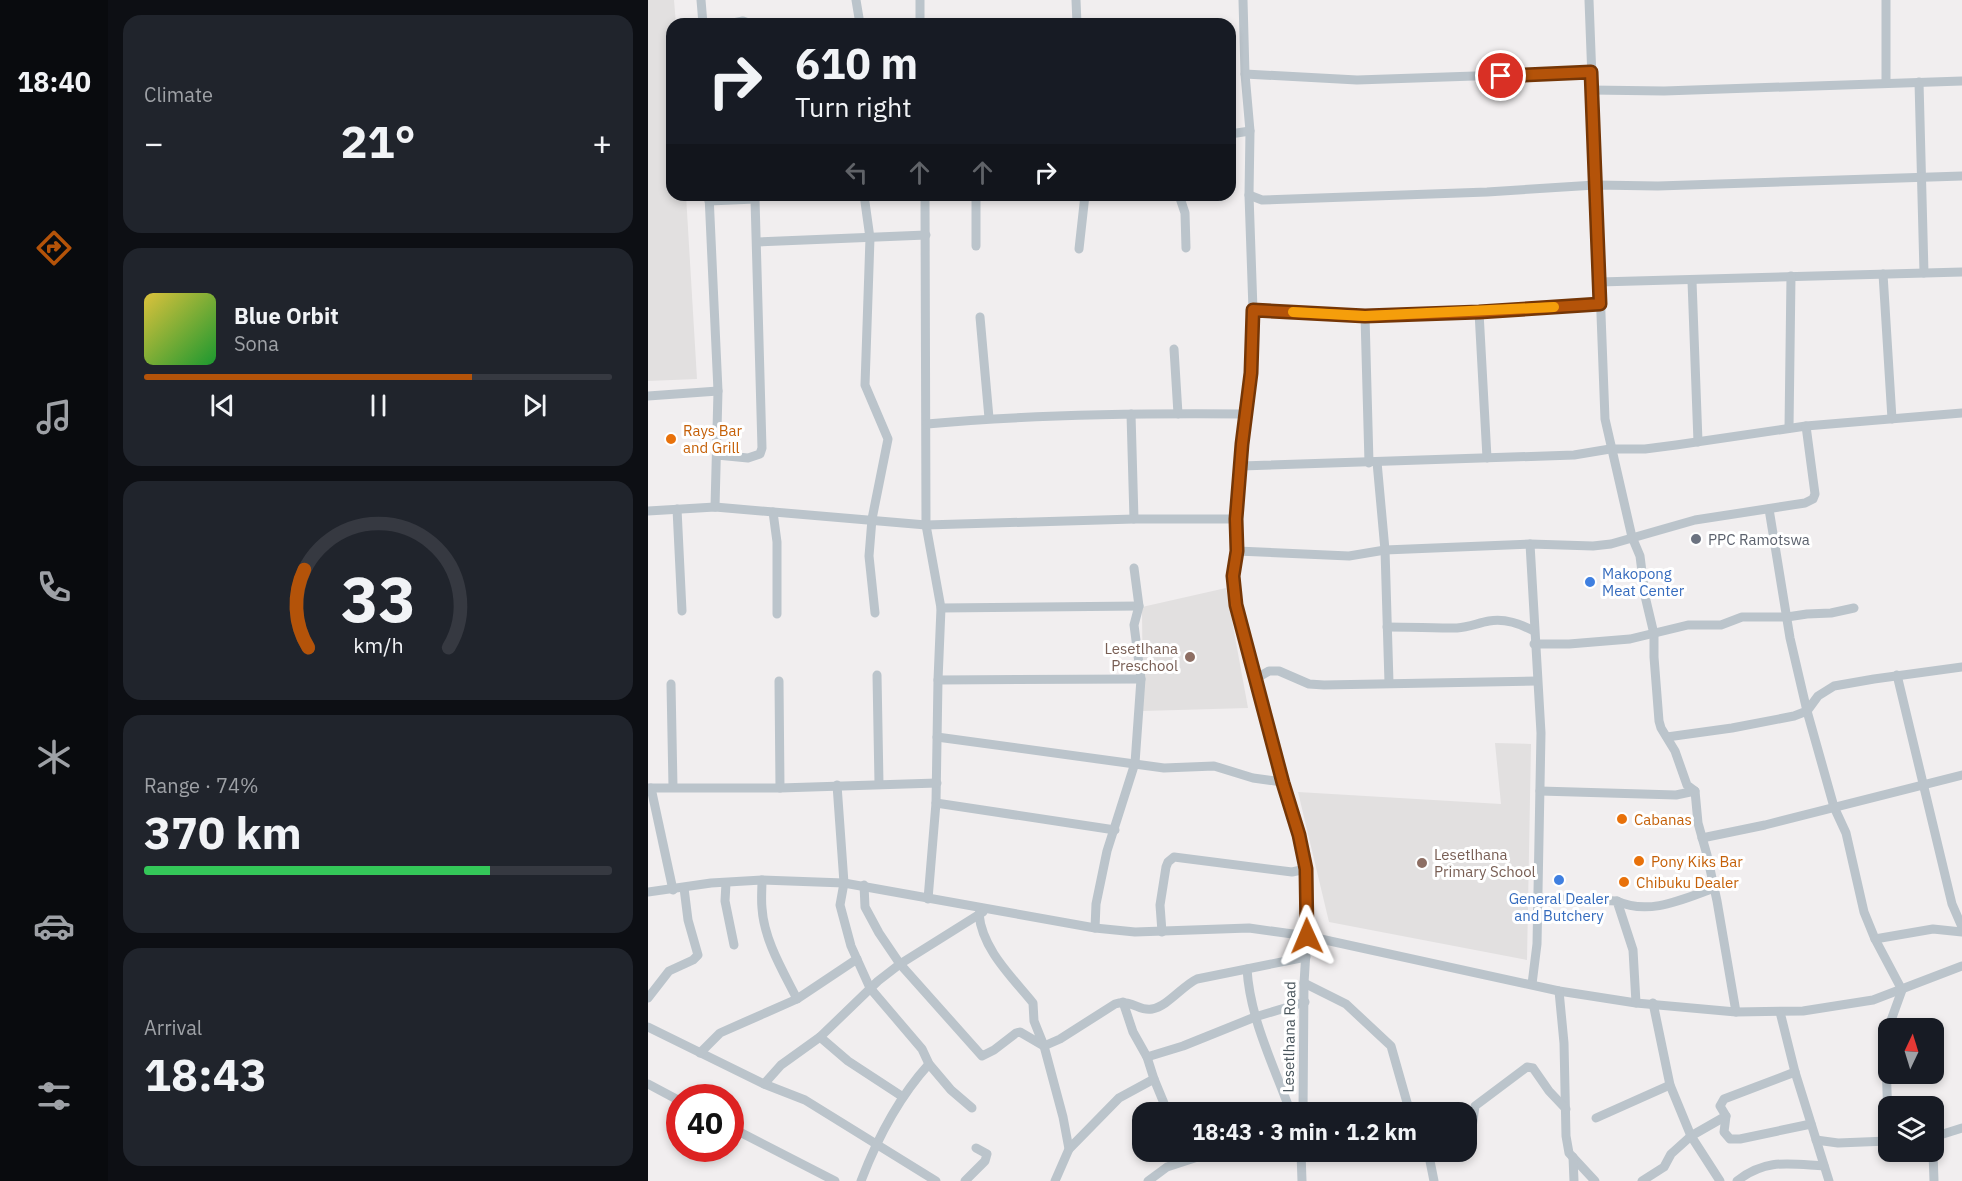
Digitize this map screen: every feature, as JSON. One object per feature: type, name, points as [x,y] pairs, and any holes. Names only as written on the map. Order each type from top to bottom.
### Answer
[{"type":"street","points":[[701,0],[702,18]]},
{"type":"street","points":[[856,0],[859,18]]},
{"type":"street","points":[[920,0],[920,18]]},
{"type":"street","points":[[1077,0],[1077,18]]},
{"type":"street","name":"Lesetlhana Road","points":[[1243,0],[1245,74],[1250,131],[1249,195],[1253,310],[1251,373],[1236,519],[1237,551],[1233,576],[1236,605],[1299,835],[1306,869],[1307,936],[1304,983],[1303,1102]]},
{"type":"street","points":[[1589,0],[1605,419],[1610,449],[1632,537],[1640,556],[1644,596],[1654,634],[1659,721],[1676,751],[1687,785],[1695,790]]},
{"type":"street","points":[[1886,0],[1886,83]]},
{"type":"street","points":[[1245,74],[1357,80],[1591,72]]},
{"type":"street","points":[[1591,90],[1664,91],[1962,81]]},
{"type":"street","points":[[1919,82],[1924,273]]},
{"type":"street","points":[[1236,133],[1250,131]]},
{"type":"street","points":[[1249,195],[1262,201],[1487,192],[1595,185],[1658,186],[1962,176]]},
{"type":"street","points":[[709,201],[718,391],[715,507]]},
{"type":"street","points":[[717,455],[754,458],[760,454],[762,448],[755,201]]},
{"type":"street","points":[[865,201],[870,238],[865,385],[888,439],[872,519],[869,562],[875,613]]},
{"type":"street","points":[[925,201],[926,525],[941,608],[937,783],[928,899]]},
{"type":"street","points":[[976,201],[976,246]]},
{"type":"street","points":[[1079,249],[1084,201]]},
{"type":"street","points":[[1181,201],[1185,213],[1186,248]]},
{"type":"street","points":[[758,242],[926,236]]},
{"type":"street","points":[[1599,282],[1962,272]]},
{"type":"street","points":[[1883,274],[1892,419]]},
{"type":"street","points":[[1789,428],[1791,276]]},
{"type":"street","points":[[1692,281],[1698,442]]},
{"type":"street","points":[[1253,310],[1365,316],[1479,312],[1600,304]]},
{"type":"street","points":[[1479,312],[1487,458]]},
{"type":"street","points":[[1365,316],[1373,463],[1385,550],[1389,683]]},
{"type":"street","points":[[980,318],[989,418]]},
{"type":"street","points":[[1174,349],[1178,414]]},
{"type":"street","points":[[648,396],[718,391]]},
{"type":"street","points":[[1241,466],[1574,455],[1610,449],[1645,449],[1806,426],[1962,413]]},
{"type":"street","points":[[1131,414],[1134,519]]},
{"type":"street","points":[[927,424],[989,418],[1246,414]]},
{"type":"street","points":[[1237,551],[1349,556],[1385,550],[1530,544],[1593,546],[1611,544],[1695,520],[1810,502],[1815,494],[1806,426]]},
{"type":"street","points":[[648,511],[715,507],[926,525],[1134,519],[1236,519]]},
{"type":"street","points":[[677,509],[682,611]]},
{"type":"street","points":[[1769,509],[1787,617],[1807,711],[1834,807],[1846,832],[1864,912],[1875,939],[1902,990],[1888,1026],[1887,1096]]},
{"type":"street","points":[[773,512],[777,542],[777,614]]},
{"type":"street","points":[[1530,544],[1540,733],[1537,944],[1532,984]]},
{"type":"street","points":[[1095,928],[1096,904],[1107,851],[1135,763],[1141,679],[1134,625],[1139,606],[1134,568]]},
{"type":"street","points":[[941,608],[1139,606]]},
{"type":"street","points":[[1534,644],[1597,643],[1630,639],[1688,625],[1721,625],[1744,617],[1787,617],[1831,613],[1854,608]]},
{"type":"street","points":[[1387,627],[1459,628],[1502,620],[1534,631]]},
{"type":"street","points":[[1667,737],[1762,723],[1807,711],[1818,696],[1834,687],[1897,675],[1962,667]]},
{"type":"street","points":[[1255,679],[1269,670],[1279,671],[1310,684],[1349,686],[1389,683],[1479,684],[1537,681]]},
{"type":"street","points":[[877,675],[879,784]]},
{"type":"street","points":[[1897,675],[1952,904],[1962,927]]},
{"type":"street","points":[[938,680],[1141,679]]},
{"type":"street","points":[[779,681],[780,788]]},
{"type":"street","points":[[670,684],[673,787]]},
{"type":"street","points":[[937,737],[1172,768],[1214,766],[1253,778],[1283,783]]},
{"type":"street","points":[[1702,838],[1765,825],[1962,775]]},
{"type":"street","points":[[673,890],[650,788],[780,788],[937,783]]},
{"type":"street","points":[[837,785],[844,883],[840,905],[846,933],[870,988],[922,1049],[929,1064],[951,1090],[972,1108]]},
{"type":"street","points":[[1540,791],[1676,795],[1695,790]]},
{"type":"street","points":[[1695,790],[1698,824],[1714,888],[1736,1012]]},
{"type":"street","points":[[936,803],[1115,830]]},
{"type":"street","points":[[1162,932],[1160,905],[1166,867],[1174,857],[1292,872],[1306,869]]},
{"type":"street","points":[[762,880],[762,909],[768,935],[796,999]]},
{"type":"street","points":[[648,892],[762,880],[864,885],[928,899],[1095,928],[1162,932],[1249,928],[1307,936],[1558,991],[1636,1003],[1736,1012],[1825,1009],[1902,990],[1962,966]]},
{"type":"street","points":[[726,883],[725,901],[734,945]]},
{"type":"street","points":[[864,885],[865,907],[900,964],[982,1056],[1018,1032],[1044,1046]]},
{"type":"street","points":[[648,998],[669,970],[693,960],[698,955],[688,920],[684,888]]},
{"type":"street","points":[[1538,898],[1617,901],[1630,907],[1665,905],[1714,888]]},
{"type":"street","points":[[1617,901],[1633,950],[1636,1003]]},
{"type":"street","points":[[764,1084],[794,1055],[820,1038],[870,988],[900,964],[988,909]]},
{"type":"street","points":[[979,914],[980,926],[991,950],[1033,1003],[1034,1021],[1044,1046],[1069,1149]]},
{"type":"street","points":[[1875,939],[1933,929],[1962,932]]},
{"type":"street","points":[[1044,1046],[1060,1039],[1115,1004],[1133,1003],[1150,1010],[1162,1005],[1185,984],[1197,979],[1305,957]]},
{"type":"street","points":[[699,1053],[720,1033],[796,999],[857,959]]},
{"type":"street","points":[[1247,969],[1248,995],[1287,1102]]},
{"type":"street","points":[[1304,983],[1346,1004],[1391,1046],[1407,1102]]},
{"type":"street","points":[[1558,991],[1564,1043],[1566,1136],[1569,1153],[1595,1181]]},
{"type":"street","points":[[1123,1002],[1133,1032],[1148,1057],[1163,1102]]},
{"type":"street","points":[[1148,1057],[1183,1046],[1255,1017],[1305,1002]]},
{"type":"street","points":[[1653,1003],[1670,1085],[1691,1136],[1720,1181]]},
{"type":"street","points":[[1780,1012],[1795,1072],[1829,1181]]},
{"type":"street","points":[[648,1018],[650,1028],[764,1084],[805,1101],[936,1181]]},
{"type":"street","points":[[820,1038],[848,1061],[903,1097]]},
{"type":"street","points":[[861,1181],[875,1144],[915,1079],[929,1064]]},
{"type":"street","points":[[1477,1104],[1527,1066],[1533,1068],[1548,1091],[1566,1109]]},
{"type":"street","points":[[1795,1072],[1724,1099],[1720,1106],[1726,1116],[1724,1132],[1730,1139],[1740,1139],[1811,1124]]},
{"type":"street","points":[[1055,1181],[1069,1149],[1119,1098],[1154,1079]]},
{"type":"street","points":[[648,1084],[666,1094]]},
{"type":"street","points":[[1596,1118],[1670,1085]]},
{"type":"street","points":[[1642,1181],[1664,1167],[1671,1154],[1691,1136],[1726,1116]]},
{"type":"street","points":[[1944,1134],[1962,1128]]},
{"type":"street","points":[[744,1134],[835,1181]]},
{"type":"street","points":[[1816,1140],[1838,1143],[1878,1141]]},
{"type":"street","points":[[965,1181],[985,1161],[987,1154],[976,1148]]},
{"type":"street","points":[[1573,1157],[1574,1181]]},
{"type":"street","points":[[1148,1181],[1176,1162]]},
{"type":"street","points":[[1301,1162],[1302,1181]]},
{"type":"street","points":[[1430,1162],[1434,1181]]},
{"type":"street","points":[[1934,1162],[1934,1181]]},
{"type":"street","points":[[1737,1181],[1751,1170],[1761,1167],[1789,1164],[1824,1166]]},
{"type":"shaded area","points":[[648,0],[674,0],[676,18],[666,18],[666,201],[686,201],[697,379],[648,381]]},
{"type":"shaded area","name":"Lesetlhana Preschool","points":[[1226,588],[1248,708],[1143,711],[1142,607]]},
{"type":"shaded area","name":"Lesetlhana Primary School","points":[[1495,743],[1531,744],[1527,960],[1329,922],[1298,792],[1501,804]]},
{"type":"slow traffic","points":[[1293,312],[1365,316],[1554,307]]},
{"type":"place","name":"Rays Bar and Grill","points":[[671,439]]},
{"type":"place","name":"PPC Ramotswa","points":[[1696,539]]},
{"type":"place","name":"Makopong Meat Center","points":[[1590,582]]},
{"type":"place","name":"Lesetlhana Preschool","points":[[1190,657]]},
{"type":"place","name":"Cabanas","points":[[1622,819]]},
{"type":"place","name":"Pony Kiks Bar","points":[[1639,861]]},
{"type":"place","name":"Lesetlhana Primary School","points":[[1422,863]]},
{"type":"place","name":"General Dealer and Butchery","points":[[1559,880]]},
{"type":"place","name":"Chibuku Dealer","points":[[1624,882]]},
{"type":"route","points":[[1307,936],[1306,869],[1299,835],[1236,605],[1233,576],[1237,551],[1236,519],[1242,444],[1251,373],[1253,310],[1365,316],[1479,312],[1600,304],[1591,72],[1501,76]]}]
